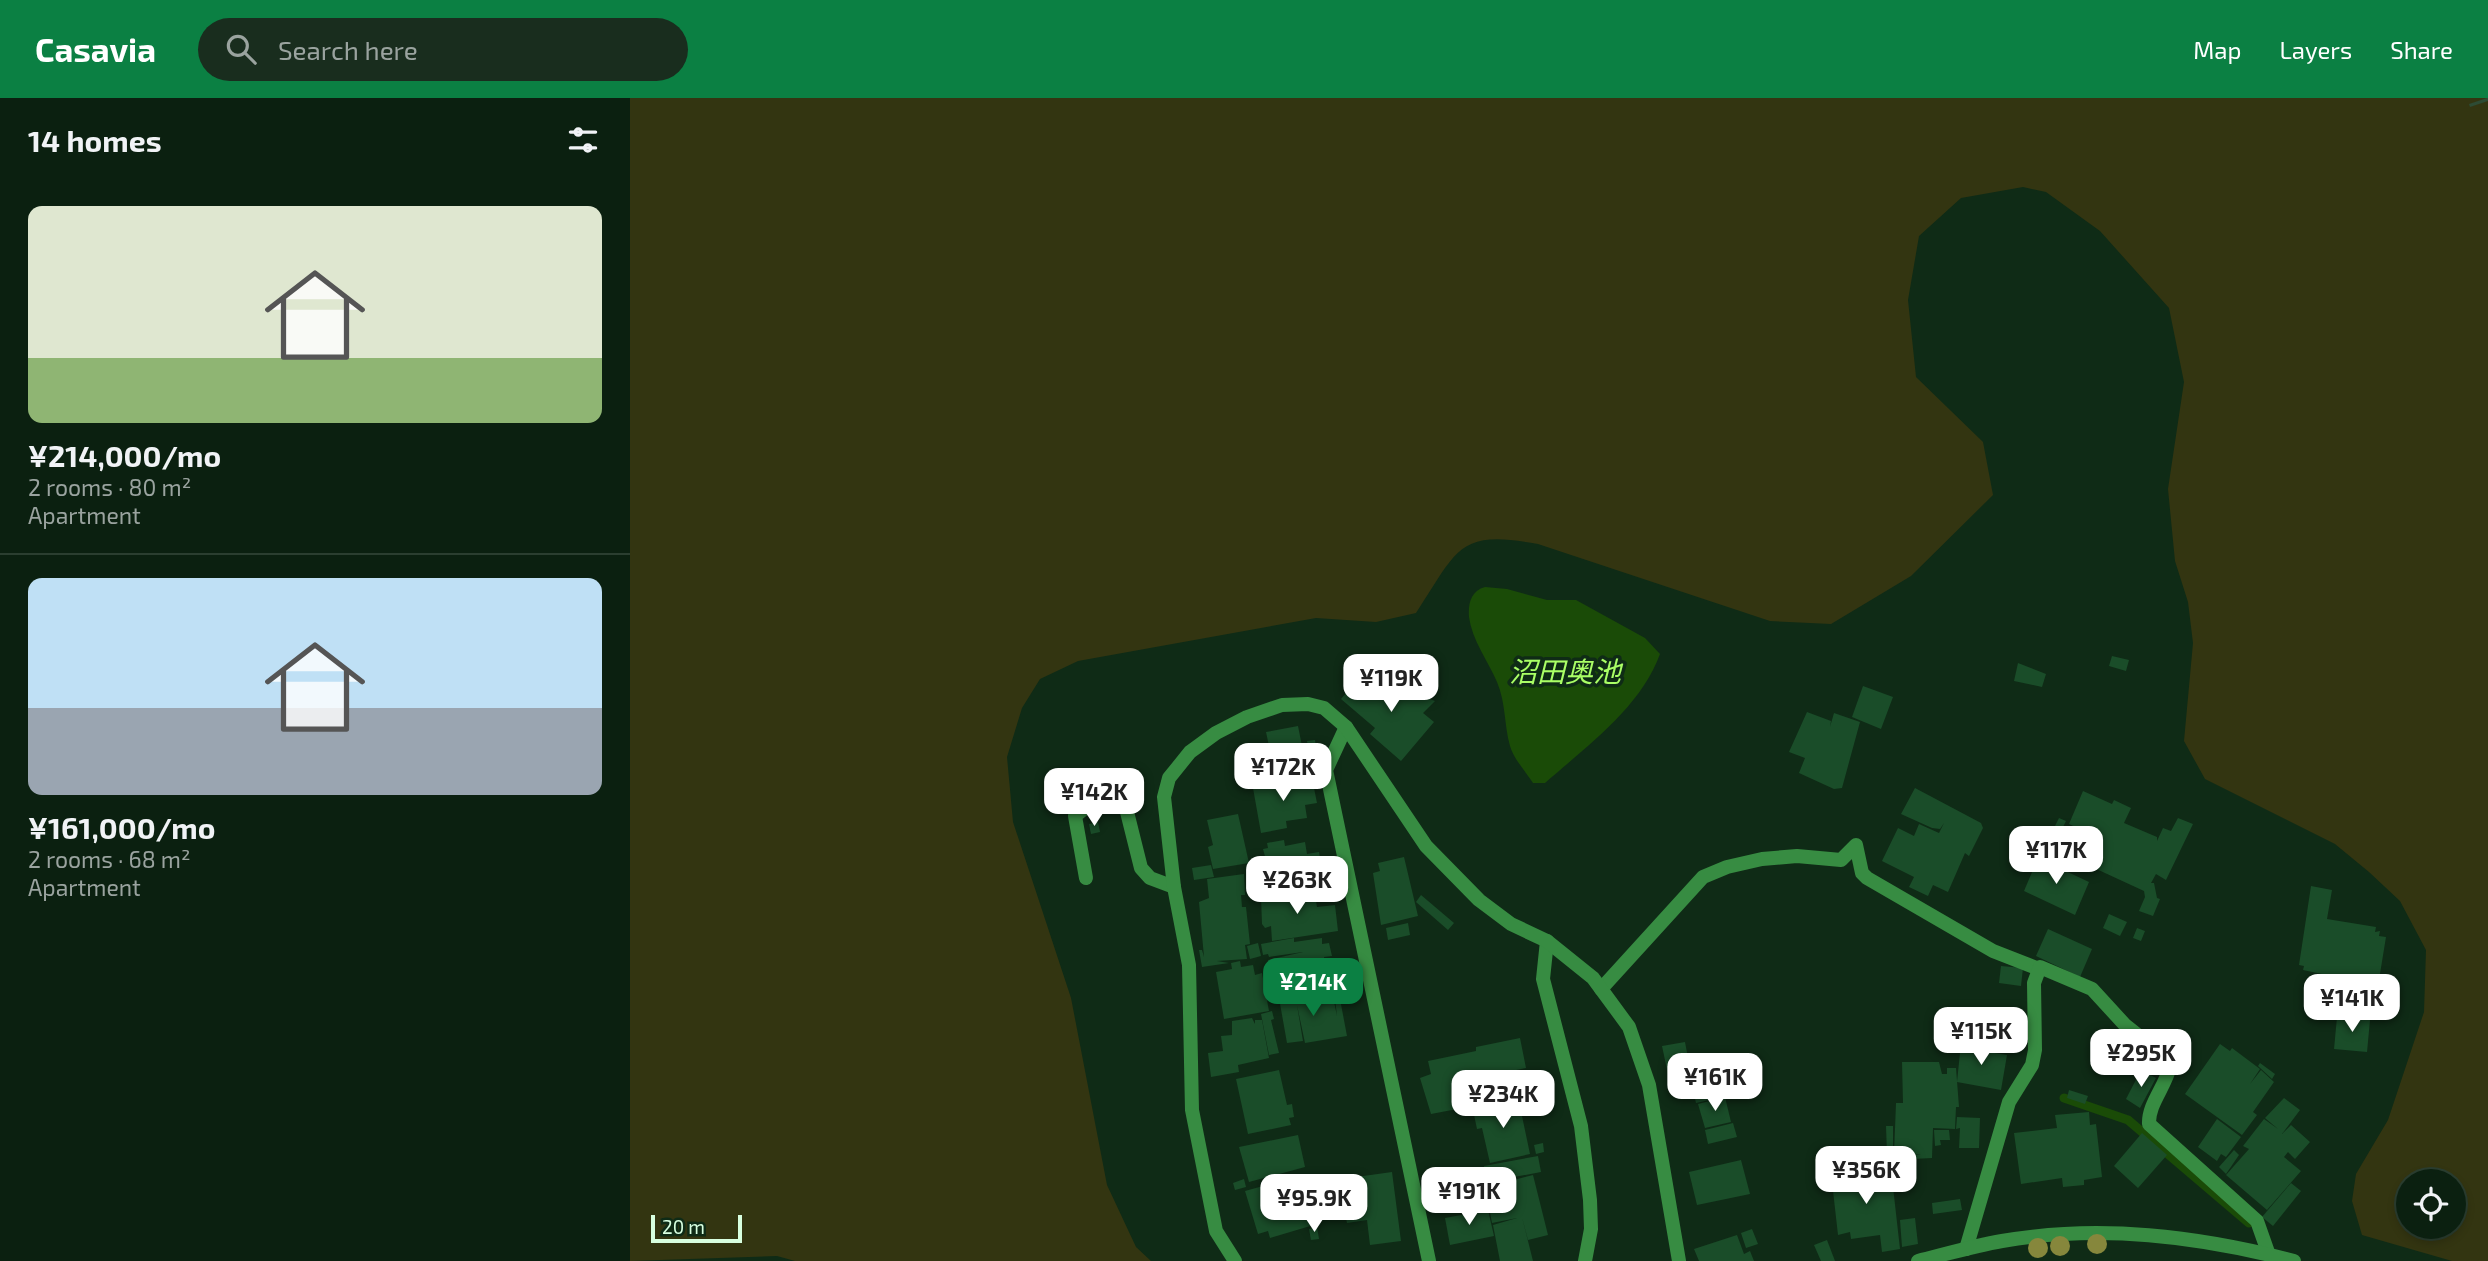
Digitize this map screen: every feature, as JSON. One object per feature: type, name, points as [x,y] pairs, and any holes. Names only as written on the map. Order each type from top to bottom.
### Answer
[{"type":"street","points":[[1235,1261],[1216,1231],[1192,1110],[1189,965],[1174,887],[1164,797],[1169,778],[1190,752],[1216,733],[1247,717],[1282,705],[1308,704],[1324,708],[1346,727],[1426,846],[1479,900],[1511,923],[1547,941],[1593,978],[1629,1027],[1649,1085],[1679,1261]]},
{"type":"street","points":[[1346,727],[1326,770],[1429,1261]]},
{"type":"street","points":[[1086,878],[1075,816],[1090,804],[1115,796],[1124,800],[1141,868],[1150,878],[1174,887]]},
{"type":"street","points":[[1601,989],[1703,877],[1727,867],[1762,859],[1797,856],[1842,860],[1856,845],[1862,873],[1867,878],[1993,951],[2039,969],[2047,968],[2092,989],[2124,1025],[2168,1062],[2168,1074],[2150,1113],[2149,1124],[2257,1221],[2269,1258]]},
{"type":"street","points":[[1547,941],[1543,979],[1581,1126],[1590,1200],[1591,1229],[1584,1261]]},
{"type":"street","points":[[1966,1250],[2009,1102],[2032,1065],[2035,1050],[2034,983],[2039,969]]},
{"type":"street","points":[[1918,1261],[2042,1236],[2118,1232],[2199,1241],[2269,1258],[2294,1261]]},
{"type":"shaded area","points":[[630,98],[2488,98],[2488,1261],[2452,1261],[2362,1235],[2352,1201],[2356,1174],[2388,1120],[2424,1012],[2426,950],[2400,901],[2369,872],[2335,844],[2205,779],[2184,741],[2193,643],[2188,602],[2175,561],[2168,489],[2184,382],[2169,308],[2100,231],[2046,192],[2023,187],[1961,198],[1919,236],[1908,300],[1916,377],[1983,442],[1993,495],[1911,576],[1831,624],[1770,621],[1538,544],[1491,540],[1462,549],[1441,574],[1416,613],[1376,622],[1316,618],[1078,661],[1040,679],[1022,708],[1007,757],[1013,822],[1071,998],[1107,1185],[1136,1247],[1151,1261],[795,1261],[777,1256],[630,1261]]},
{"type":"water","name":"沼田奥池","points":[[1485,587],[1507,589],[1547,600],[1576,600],[1645,638],[1660,654],[1640,691],[1626,709],[1545,783],[1533,783],[1512,751],[1500,690],[1471,626],[1471,598],[1476,591]]},
{"type":"building","points":[[2112,656],[2129,660],[2126,671],[2109,666]]},
{"type":"building","points":[[2018,663],[2046,674],[2042,687],[2014,681]]},
{"type":"building","points":[[1364,672],[1386,691],[1391,685],[1395,689],[1397,686],[1435,701],[1423,713],[1434,722],[1401,761],[1370,734],[1375,728],[1341,699]]},
{"type":"building","points":[[1863,686],[1893,697],[1881,729],[1852,717]]},
{"type":"building","points":[[1807,712],[1831,721],[1830,727],[1834,713],[1860,722],[1842,788],[1834,789],[1799,773],[1805,758],[1789,752]]},
{"type":"building","points":[[1298,726],[1308,776],[1275,782],[1274,779],[1262,781],[1259,763],[1269,761],[1267,752],[1270,751],[1266,732]]},
{"type":"building","points":[[1315,740],[1317,754],[1310,755],[1307,741]]},
{"type":"building","points":[[1312,778],[1317,803],[1305,805],[1307,818],[1286,821],[1287,828],[1261,833],[1253,788]]},
{"type":"building","points":[[1915,788],[1981,823],[1983,828],[1969,856],[1965,853],[1948,892],[1933,885],[1928,896],[1909,887],[1914,877],[1882,861],[1898,828],[1914,836],[1919,824],[1939,833],[1944,823],[1940,829],[1932,828],[1901,814]]},
{"type":"building","points":[[2083,791],[2112,804],[2114,800],[2131,808],[2124,823],[2157,837],[2157,841],[2163,828],[2171,831],[2178,818],[2193,824],[2166,880],[2156,874],[2151,883],[2154,883],[2157,898],[2160,899],[2153,916],[2139,911],[2145,897],[2144,891],[2092,867],[2103,847],[2098,845],[2101,839],[2069,824]]},
{"type":"building","points":[[1238,814],[1249,863],[1213,869],[1208,847],[1213,845],[1207,820]]},
{"type":"building","points":[[2059,818],[2066,821],[2061,831],[2054,828]]},
{"type":"building","points":[[1098,822],[1100,832],[1091,834],[1089,824]]},
{"type":"building","points":[[1284,840],[1285,846],[1305,842],[1307,854],[1319,852],[1324,881],[1270,890],[1270,887],[1264,887],[1262,872],[1269,871],[1263,849],[1268,848],[1267,843]]},
{"type":"building","points":[[1404,857],[1418,916],[1381,925],[1373,873],[1380,871],[1378,863]]},
{"type":"building","points":[[2038,858],[2089,882],[2075,915],[2024,891]]},
{"type":"building","points":[[1211,865],[1214,877],[1194,880],[1192,868]]},
{"type":"building","points":[[1244,874],[1245,895],[1241,895],[1242,907],[1246,907],[1250,944],[1245,945],[1247,959],[1217,961],[1229,963],[1202,967],[1199,950],[1202,950],[1204,957],[1199,902],[1209,898],[1207,879]]},
{"type":"building","points":[[2311,886],[2332,890],[2327,919],[2376,927],[2375,932],[2380,931],[2379,936],[2386,937],[2378,986],[2303,970],[2304,966],[2299,965]]},
{"type":"building","points":[[1305,891],[1306,897],[1315,895],[1317,907],[1335,905],[1338,931],[1272,941],[1271,926],[1265,928],[1262,924],[1261,897]]},
{"type":"building","points":[[1421,895],[1454,923],[1448,930],[1416,902]]},
{"type":"building","points":[[2109,914],[2127,922],[2120,936],[2103,928]]},
{"type":"building","points":[[1408,923],[1410,935],[1388,940],[1386,928]]},
{"type":"building","points":[[2137,928],[2145,931],[2141,941],[2133,938]]},
{"type":"building","points":[[2048,929],[2092,949],[2080,977],[2036,956]]},
{"type":"building","points":[[1294,938],[1294,942],[1322,938],[1322,944],[1329,943],[1332,956],[1324,957],[1327,973],[1311,975],[1308,963],[1308,981],[1276,986],[1276,981],[1271,982],[1268,960],[1303,952],[1269,957],[1268,954],[1263,955],[1261,944]]},
{"type":"building","points":[[1258,943],[1261,956],[1250,959],[1247,946]]},
{"type":"building","points":[[1240,961],[1241,967],[1253,965],[1255,975],[1262,973],[1269,1011],[1224,1019],[1216,972],[1232,969],[1231,963]]},
{"type":"building","points":[[2001,966],[2023,968],[2021,986],[1999,983]]},
{"type":"building","points":[[1332,992],[1337,1016],[1335,999],[1340,999],[1347,1036],[1305,1043],[1297,1005],[1303,1041],[1287,1043],[1279,998]]},
{"type":"building","points":[[1272,1011],[1274,1019],[1271,1020],[1279,1053],[1269,1055],[1261,1014]]},
{"type":"building","points":[[2337,1017],[2370,1020],[2367,1052],[2334,1049]]},
{"type":"building","points":[[1252,1018],[1255,1024],[1255,1020],[1262,1020],[1269,1058],[1238,1065],[1239,1072],[1211,1077],[1208,1053],[1223,1051],[1221,1036],[1232,1035],[1232,1021]]},
{"type":"building","points":[[1520,1038],[1526,1068],[1487,1076],[1492,1097],[1489,1103],[1431,1114],[1420,1078],[1431,1074],[1428,1061]]},
{"type":"building","points":[[1685,1042],[1691,1074],[1669,1079],[1662,1046]]},
{"type":"building","points":[[1961,1043],[1996,1049],[1995,1053],[2007,1055],[2001,1090],[1957,1082]]},
{"type":"building","points":[[2220,1044],[2230,1051],[2232,1048],[2260,1069],[2250,1084],[2261,1070],[2274,1082],[2253,1112],[2257,1115],[2242,1135],[2185,1094]]},
{"type":"building","points":[[1902,1062],[1939,1062],[1942,1074],[1947,1074],[1947,1068],[1956,1068],[1959,1107],[1956,1107],[1955,1129],[1933,1128],[1932,1158],[1913,1159],[1913,1155],[1921,1154],[1894,1154],[1896,1103],[1903,1103]]},
{"type":"building","points":[[2260,1063],[2275,1074],[2272,1079],[2258,1066]]},
{"type":"building","points":[[1279,1070],[1287,1105],[1292,1104],[1294,1117],[1289,1118],[1291,1125],[1248,1134],[1236,1079]]},
{"type":"building","points":[[2141,1070],[2156,1078],[2140,1108],[2126,1099]]},
{"type":"building","points":[[1723,1078],[1726,1096],[1696,1103],[1692,1085]]},
{"type":"building","points":[[2069,1090],[2088,1096],[2085,1104],[2067,1098]]},
{"type":"building","points":[[1518,1097],[1530,1154],[1490,1163],[1482,1128],[1477,1129],[1473,1110]]},
{"type":"building","points":[[1725,1097],[1731,1122],[1705,1128],[1698,1104]]},
{"type":"building","points":[[2284,1098],[2300,1110],[2282,1134],[2291,1125],[2310,1142],[2295,1159],[2288,1152],[2284,1157],[2301,1171],[2267,1210],[2226,1175],[2249,1149],[2243,1146],[2264,1119],[2278,1129],[2265,1118]]},
{"type":"building","points":[[2089,1112],[2090,1125],[2096,1124],[2102,1177],[2084,1180],[2084,1185],[2063,1187],[2062,1178],[2021,1184],[2014,1133],[2057,1128],[2055,1115]]},
{"type":"building","points":[[1957,1117],[1980,1118],[1979,1148],[1959,1148],[1960,1128],[1956,1129]]},
{"type":"building","points":[[2217,1119],[2241,1137],[2226,1157],[2221,1154],[2217,1161],[2198,1147]]},
{"type":"building","points":[[1733,1123],[1737,1137],[1708,1144],[1705,1130]]},
{"type":"building","points":[[1886,1126],[1893,1126],[1893,1154],[1887,1154]]},
{"type":"building","points":[[1934,1130],[1949,1130],[1950,1140],[1940,1140],[1941,1145],[1935,1146]]},
{"type":"building","points":[[2142,1133],[2167,1155],[2138,1188],[2114,1166]]},
{"type":"building","points":[[1298,1135],[1305,1167],[1249,1182],[1239,1147]]},
{"type":"building","points":[[1543,1143],[1544,1152],[1536,1154],[1534,1145]]},
{"type":"building","points":[[2234,1150],[2239,1155],[2226,1174],[2219,1167]]},
{"type":"building","points":[[1538,1156],[1541,1172],[1487,1182],[1484,1166]]},
{"type":"building","points":[[1741,1160],[1750,1194],[1697,1205],[1689,1172]]},
{"type":"building","points":[[1867,1169],[1868,1173],[1891,1169],[1900,1249],[1882,1252],[1880,1235],[1851,1239],[1850,1232],[1838,1235],[1831,1173]]},
{"type":"building","points":[[1392,1172],[1401,1241],[1370,1245],[1367,1220],[1347,1223],[1346,1218],[1339,1216],[1319,1219],[1313,1183]]},
{"type":"building","points":[[1302,1175],[1310,1214],[1314,1213],[1317,1224],[1270,1238],[1268,1231],[1258,1234],[1245,1191]]},
{"type":"building","points":[[1533,1175],[1548,1235],[1528,1240],[1522,1217],[1533,1261],[1500,1261],[1493,1225],[1517,1218],[1492,1223],[1489,1207],[1481,1209],[1476,1190]]},
{"type":"building","points":[[1449,1176],[1451,1188],[1427,1192],[1425,1180]]},
{"type":"building","points":[[1244,1179],[1246,1187],[1235,1190],[1233,1183]]},
{"type":"building","points":[[2291,1183],[2301,1191],[2273,1226],[2262,1217]]},
{"type":"building","points":[[1960,1199],[1962,1210],[1933,1214],[1932,1203]]},
{"type":"building","points":[[1488,1210],[1494,1236],[1450,1245],[1445,1218]]},
{"type":"building","points":[[1915,1218],[1918,1244],[1902,1247],[1900,1220]]},
{"type":"building","points":[[1317,1227],[1319,1239],[1311,1240],[1309,1229]]},
{"type":"building","points":[[1752,1229],[1758,1244],[1746,1248],[1741,1233]]},
{"type":"building","points":[[1737,1235],[1744,1254],[1750,1251],[1754,1261],[1699,1261],[1694,1249]]},
{"type":"building","points":[[1827,1240],[1835,1261],[1821,1261],[1814,1245]]},
{"type":"waterway","points":[[2064,1098],[2128,1120],[2249,1223]]}]
